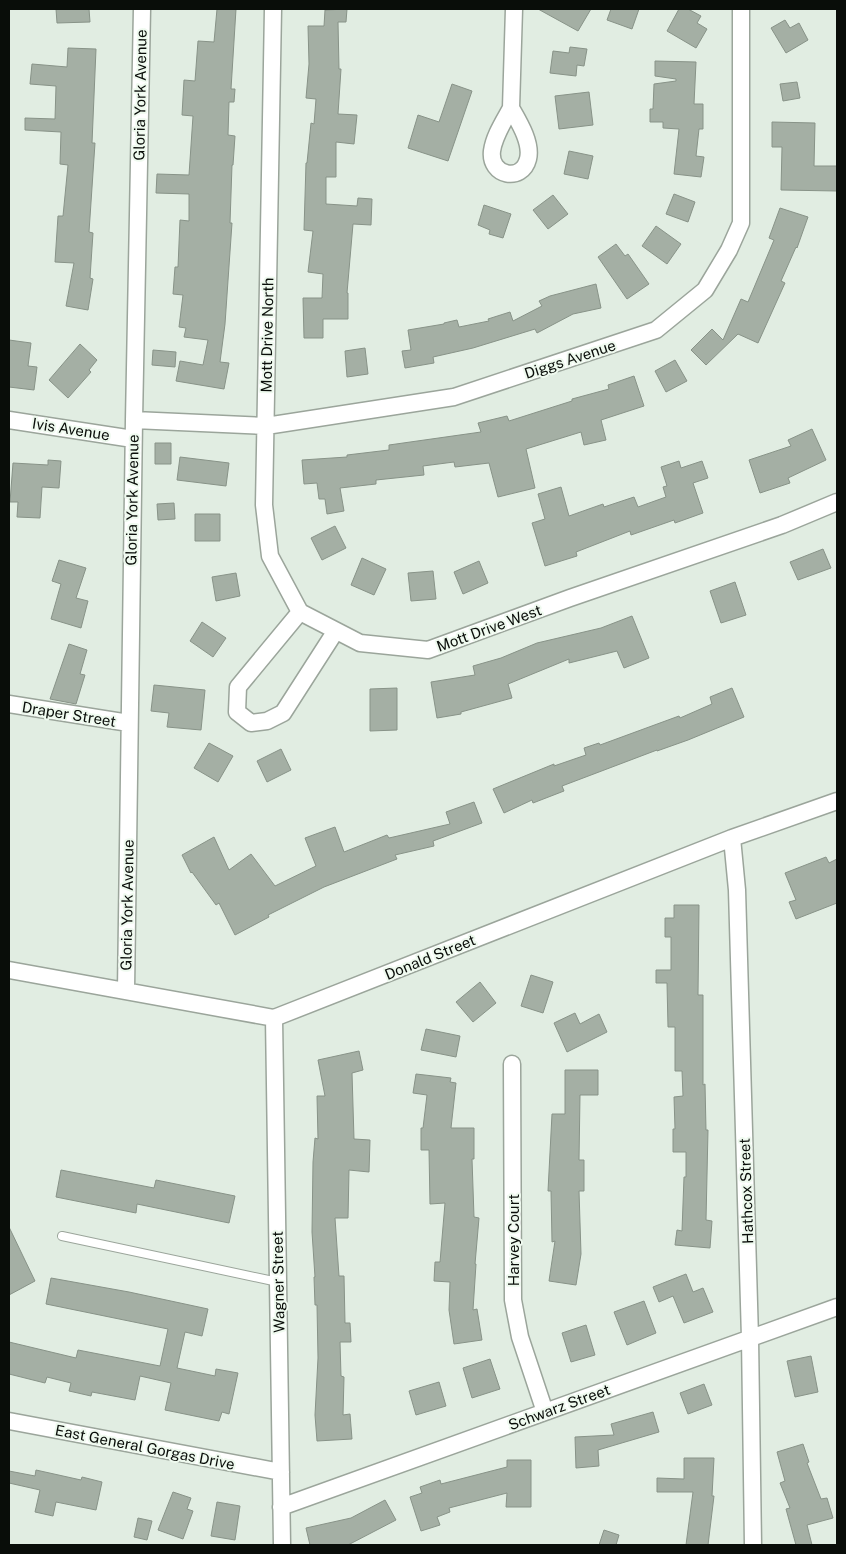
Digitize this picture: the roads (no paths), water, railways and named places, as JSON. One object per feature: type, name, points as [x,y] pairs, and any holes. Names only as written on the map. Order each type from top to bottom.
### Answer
[{"type":"street","name":"Gloria York Avenue","points":[[126,991],[133,440],[142,9]]},
{"type":"street","name":"Mott Drive North","points":[[273,9],[264,505],[270,556],[300,612]]},
{"type":"street","points":[[511,108],[514,9]]},
{"type":"street","name":"Diggs Avenue","points":[[134,420],[266,426],[454,397],[656,330],[705,290],[729,250],[741,223],[741,9]]},
{"type":"street","name":"Ivis Avenue","points":[[9,420],[133,440]]},
{"type":"street","name":"Mott Drive West","points":[[335,632],[360,643],[428,650],[570,598],[782,525],[837,502]]},
{"type":"street","points":[[300,612],[335,632],[283,714],[267,721],[251,723],[237,712],[238,687],[300,612]]},
{"type":"street","name":"Draper Street","points":[[9,704],[129,724]]},
{"type":"street","name":"Donald Street","points":[[274,1018],[732,838],[837,800]]},
{"type":"street","name":"Hathcox Street","points":[[732,838],[737,900],[750,1338],[753,1545]]},
{"type":"street","points":[[9,970],[274,1018]]},
{"type":"street","name":"Wagner Street","points":[[274,1018],[282,1545]]},
{"type":"street","name":"Harvey Court","points":[[512,1064],[513,1300],[520,1337],[545,1412]]},
{"type":"street","name":"Schwarz Street","points":[[282,1507],[837,1307]]},
{"type":"street","name":"East General Gorgas Drive","points":[[9,1421],[281,1472]]},
{"type":"lane","points":[[62,1236],[278,1282]]}]
